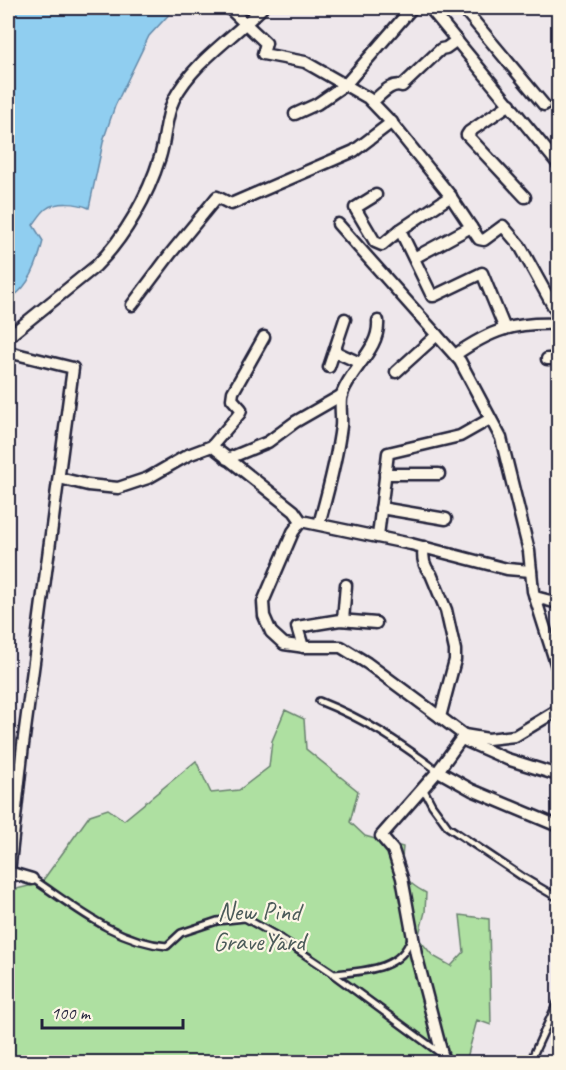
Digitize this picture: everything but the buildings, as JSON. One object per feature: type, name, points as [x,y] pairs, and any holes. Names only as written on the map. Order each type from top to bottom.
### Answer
[{"type":"street","points":[[229,8],[266,43],[263,54],[305,62],[346,84],[372,102],[392,122],[451,196],[479,239],[484,240],[503,226],[520,246],[558,315]]},
{"type":"street","points":[[8,337],[88,273],[108,254],[148,190],[160,156],[174,99],[194,69],[246,25],[262,8]]},
{"type":"street","points":[[295,114],[317,104],[346,84],[412,8]]},
{"type":"street","points":[[430,8],[558,164]]},
{"type":"street","points":[[463,8],[544,105]]},
{"type":"street","points":[[372,102],[392,86],[398,84],[402,86],[441,49],[457,40]]},
{"type":"street","points":[[510,104],[467,135],[525,197]]},
{"type":"street","points":[[132,305],[217,197],[231,204],[314,170],[354,151],[392,122]]},
{"type":"street","points":[[376,195],[355,208],[375,242],[382,245],[400,230],[451,196]]},
{"type":"street","points":[[338,224],[460,362],[501,438],[529,551],[535,597],[558,670]]},
{"type":"street","points":[[414,258],[471,227]]},
{"type":"street","points":[[400,230],[434,296],[482,273],[505,328]]},
{"type":"street","points":[[329,367],[336,352],[345,319]]},
{"type":"street","points":[[319,524],[332,475],[341,425],[342,395],[377,338],[378,321]]},
{"type":"street","points":[[454,355],[478,339],[505,328],[558,324]]},
{"type":"street","points":[[396,372],[437,335]]},
{"type":"street","points":[[59,478],[88,485],[118,488],[148,478],[188,455],[212,446],[240,412],[241,409],[232,399],[233,392],[264,337]]},
{"type":"street","points":[[8,352],[73,368],[8,873],[32,879]]},
{"type":"street","points":[[336,352],[360,363]]},
{"type":"street","points":[[227,459],[268,442],[295,422],[342,395]]},
{"type":"street","points":[[378,536],[388,453],[460,436],[490,419]]},
{"type":"street","points":[[212,446],[294,511],[301,521],[378,536],[507,569],[531,571]]},
{"type":"street","points":[[386,474],[439,474]]},
{"type":"street","points":[[381,508],[446,519]]},
{"type":"street","points":[[301,521],[293,532],[263,602],[264,616],[271,632],[284,644],[303,647],[341,647],[367,663],[464,735],[488,739],[515,736],[558,710]]},
{"type":"street","points":[[424,547],[423,558],[446,610],[455,650],[455,660],[440,717]]},
{"type":"street","points":[[343,620],[346,585]]},
{"type":"street","points":[[535,597],[558,603]]},
{"type":"street","points":[[303,647],[297,627],[343,620],[376,623]]},
{"type":"street","points":[[442,1058],[399,869],[393,850],[381,836],[438,771],[464,735]]},
{"type":"street","points":[[464,735],[466,741],[507,759],[558,775]]},
{"type":"street","points":[[438,771],[472,790],[558,826]]},
{"type":"lane","points":[[319,701],[353,715],[391,736],[438,771]]},
{"type":"lane","points":[[423,788],[448,827],[558,898]]},
{"type":"lane","points":[[32,879],[112,931],[147,944],[167,946],[181,933],[217,921],[245,918],[277,936],[334,974],[442,1058]]},
{"type":"lane","points":[[334,974],[370,971],[394,962],[409,946],[412,934]]},
{"type":"lane","points":[[530,1062],[558,1001]]},
{"type":"green space","name":"New Pind GraveYard","points":[[285,710],[304,719],[306,749],[358,791],[350,822],[365,836],[403,847],[402,863],[405,875],[412,884],[426,893],[425,912],[418,938],[433,956],[451,966],[464,952],[460,915],[489,919],[491,1025],[477,1020],[466,1062],[8,1062],[8,932],[12,890],[41,883],[90,815],[108,809],[124,820],[196,761],[211,793],[239,790],[269,767],[272,741]]},
{"type":"water","points":[[8,8],[175,8],[149,36],[115,106],[104,138],[89,208],[61,204],[50,206],[42,212],[33,225],[43,241],[32,275],[22,289],[8,299]]}]
